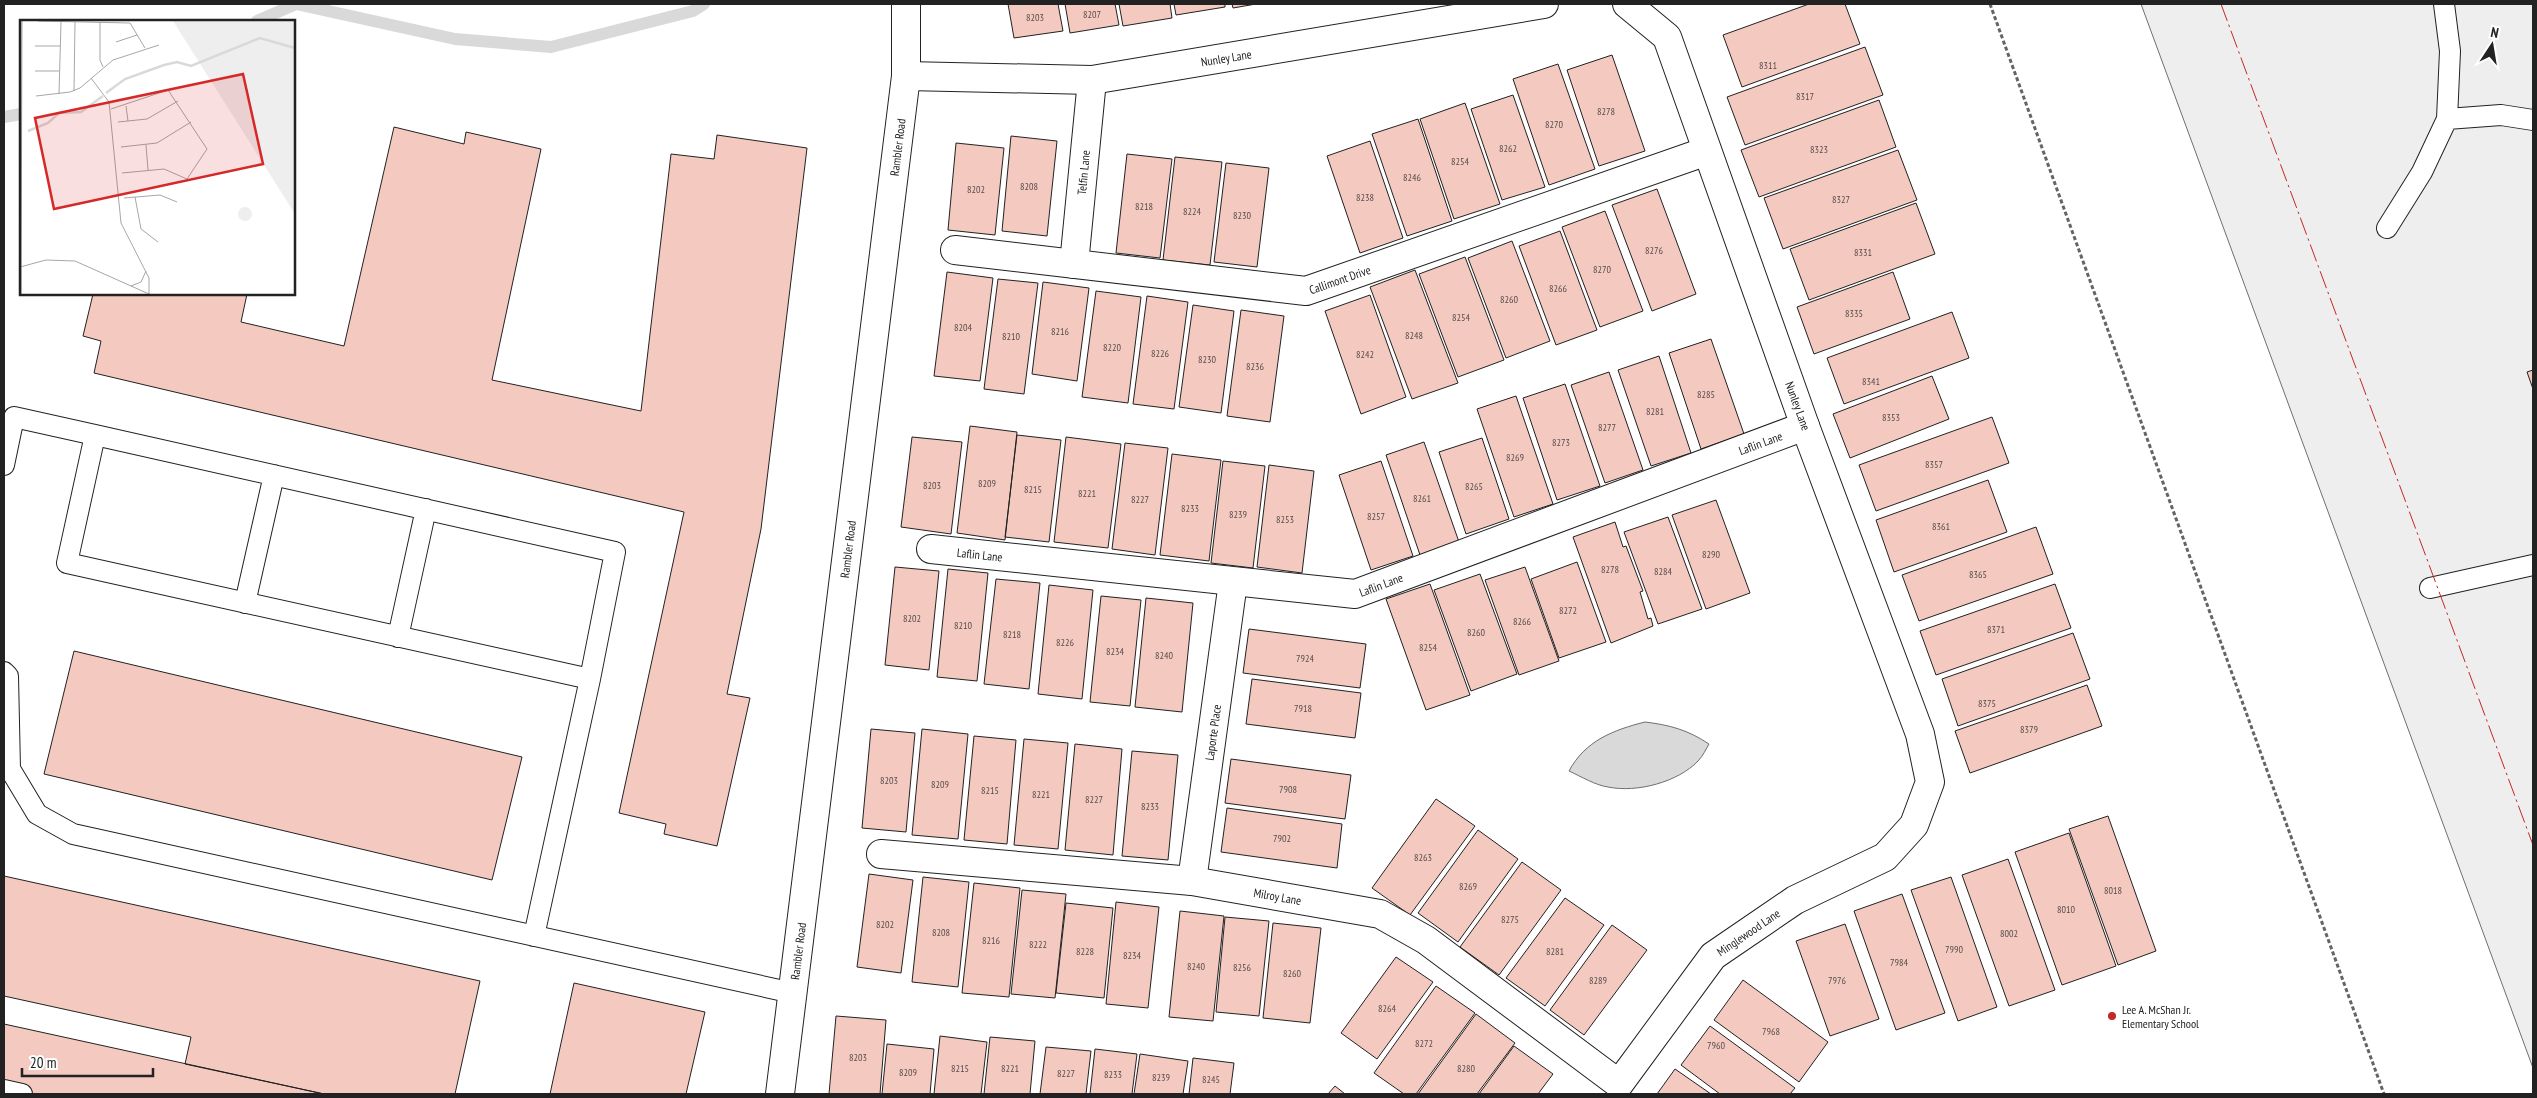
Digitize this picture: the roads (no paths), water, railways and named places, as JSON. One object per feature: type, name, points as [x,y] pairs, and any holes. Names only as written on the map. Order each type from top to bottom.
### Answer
[{"type":"street","name":"Rambler Road","points":[[780,1094],[906,76],[906,4]]},
{"type":"street","name":"Nunley Lane","points":[[906,76],[1092,80],[1544,4]]},
{"type":"street","name":"Nunley Lane","points":[[1626,4],[1667,37],[1805,426],[1920,734],[1930,782],[1914,825]]},
{"type":"street","name":"Telfin Lane","points":[[1074,264],[1092,80]]},
{"type":"street","name":"Callimont Drive","points":[[955,250],[1306,292],[1706,151]]},
{"type":"street","name":"Laflin Lane","points":[[931,549],[1355,594],[1805,426]]},
{"type":"street","name":"Laporte Place","points":[[1192,881],[1233,582]]},
{"type":"street","name":"Minglewood Lane","points":[[1619,1084],[1713,956],[1795,900],[1885,857],[1914,825]]},
{"type":"street","name":"Milroy Lane","points":[[882,854],[1192,881],[1380,914],[1426,940],[1619,1084]]},
{"type":"lane","points":[[2387,228],[2422,172],[2447,119],[2450,51],[2444,4]]},
{"type":"lane","points":[[2447,119],[2501,115],[2533,120]]},
{"type":"lane","points":[[4,465],[14,417],[615,552],[590,679],[534,936]]},
{"type":"lane","points":[[95,434],[67,563],[590,679]]},
{"type":"lane","points":[[245,603],[274,475]]},
{"type":"lane","points":[[398,637],[426,509]]},
{"type":"lane","points":[[2430,588],[2533,565]]},
{"type":"lane","points":[[4,672],[8,676],[10,769],[37,814],[73,834],[793,993]]},
{"type":"lane","points":[[4,1090],[22,1094]]},
{"type":"waterway","points":[[259,20],[296,4],[455,39],[551,47],[693,11],[704,4]]},
{"type":"waterway","points":[[4,117],[20,114]]},
{"type":"place","name":"Lee A. McShan Jr. Elementary School","points":[[2112,1016]]}]
